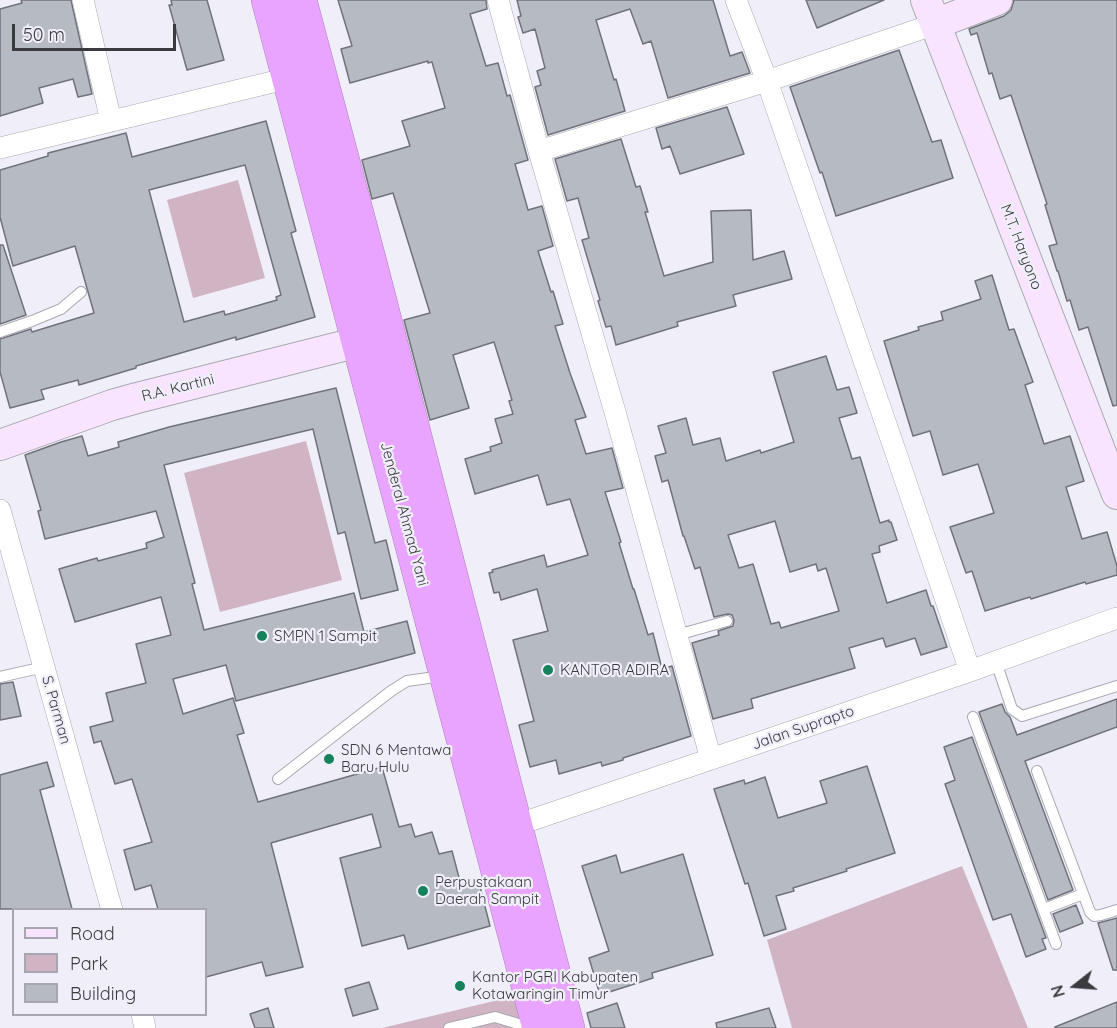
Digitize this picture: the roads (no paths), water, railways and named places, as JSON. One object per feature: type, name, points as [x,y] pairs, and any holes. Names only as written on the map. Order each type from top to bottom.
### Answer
[{"type":"highway","name":"Jenderal Ahmad Yani","points":[[268,0],[446,675],[502,830],[568,1028]]},
{"type":"highway","name":"Jenderal Ahmad Yani","points":[[300,0],[370,262],[502,830],[539,1028]]},
{"type":"street","points":[[83,0],[111,121]]},
{"type":"street","points":[[498,0],[711,759]]},
{"type":"street","points":[[736,0],[767,81],[894,445],[970,672]]},
{"type":"street","points":[[539,151],[767,81],[930,12],[997,0]]},
{"type":"street","name":"M.T. Haryono","points":[[930,12],[1117,494]]},
{"type":"street","points":[[0,148],[289,78]]},
{"type":"street","name":"R.A. Kartini","points":[[0,445],[112,405],[359,342]]},
{"type":"street","name":"S. Parman","points":[[0,510],[112,908]]},
{"type":"street","name":"Jalan Suprapto","points":[[502,830],[970,672],[1117,618]]},
{"type":"lane","points":[[0,332],[61,309],[81,292]]},
{"type":"lane","points":[[677,635],[727,621]]},
{"type":"lane","points":[[996,662],[1012,709],[1022,716],[1117,686]]},
{"type":"lane","points":[[0,677],[44,667]]},
{"type":"lane","points":[[278,779],[407,681],[446,675]]},
{"type":"lane","points":[[973,717],[1056,944]]},
{"type":"lane","points":[[1037,771],[1090,912],[1094,916],[1117,910]]},
{"type":"lane","points":[[1044,909],[1083,894]]},
{"type":"lane","points":[[449,1028],[495,1017],[531,1028]]},
{"type":"place","name":"SMPN 1 Sampit","points":[[262,636]]},
{"type":"place","name":"KANTOR ADIRA","points":[[548,670]]},
{"type":"place","name":"SDN 6 Mentawa Baru Hulu","points":[[329,759]]},
{"type":"place","name":"Perpustakaan Daerah Sampit","points":[[423,891]]},
{"type":"place","name":"Kantor PGRI Kabupaten Kotawaringin Timur","points":[[460,986]]}]
